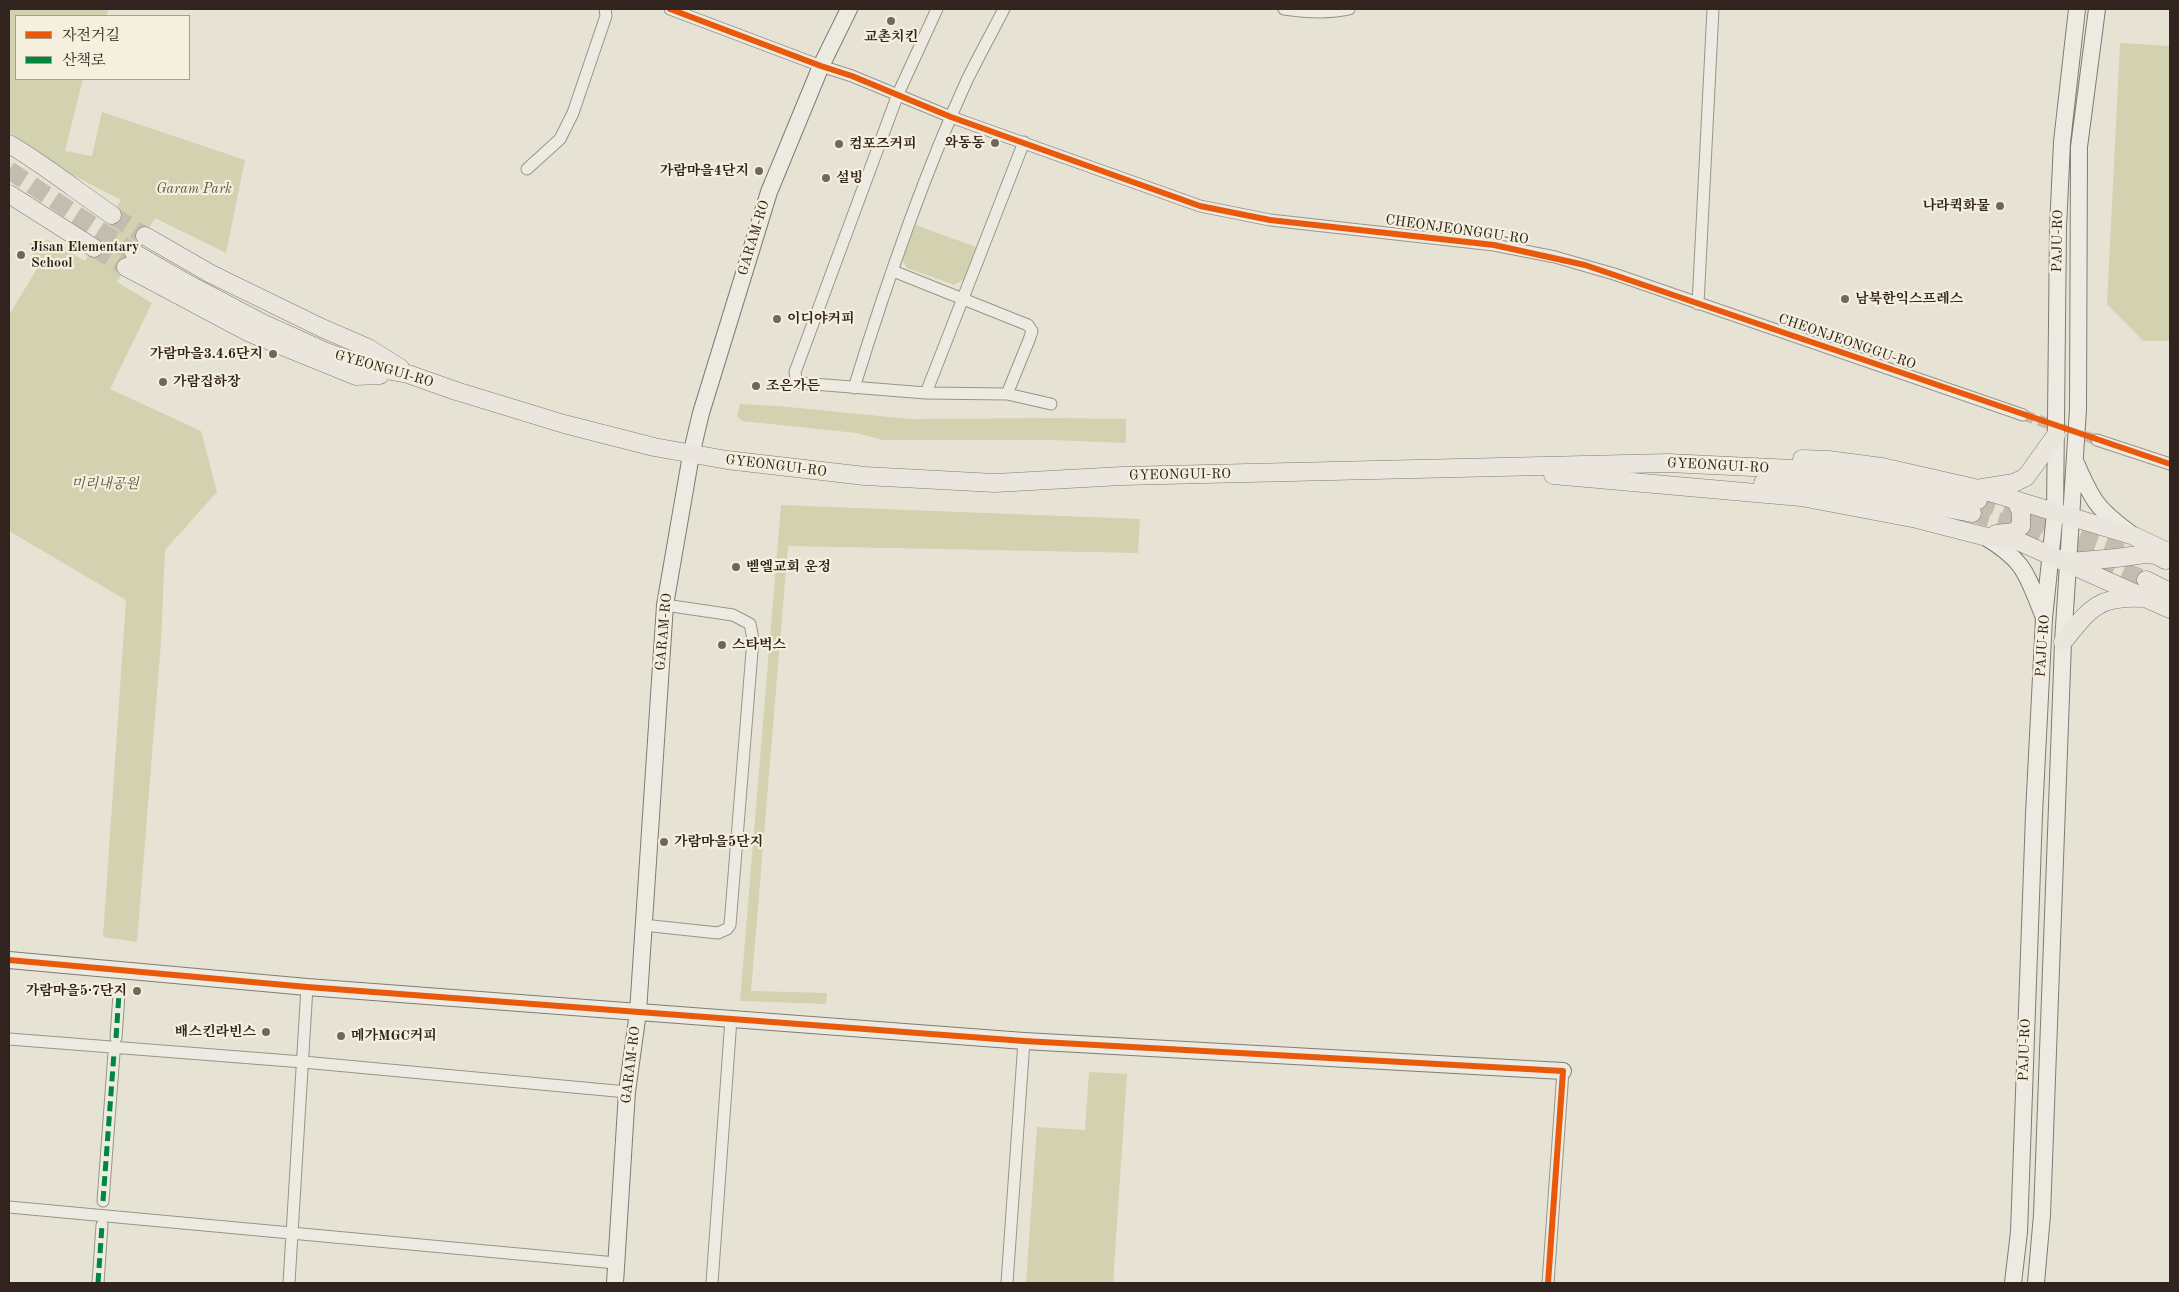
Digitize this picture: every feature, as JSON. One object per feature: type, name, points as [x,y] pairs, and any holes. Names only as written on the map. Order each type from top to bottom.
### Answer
[{"type":"main road","points":[[9,144],[32,158],[112,215]]},
{"type":"main road","points":[[9,194],[94,248]]},
{"type":"main road","points":[[145,236],[211,274],[322,328],[368,348],[408,374]]},
{"type":"main road","points":[[130,260],[250,333],[356,376],[408,374]]},
{"type":"main road","name":"GYEONGUI-RO","points":[[408,374],[456,391],[564,424],[691,455],[865,476],[995,483],[1122,476],[1456,469],[1555,470],[1799,484],[1884,495],[1976,501]]},
{"type":"main road","points":[[1976,501],[2026,477],[2056,435]]},
{"type":"main road","points":[[1555,470],[1658,451],[1828,460],[1882,468],[1976,501],[2016,501],[2134,536],[2170,553]]},
{"type":"main road","points":[[1555,470],[1800,497],[1917,519],[1982,535],[2018,541],[2170,609]]},
{"type":"main road","points":[[1982,535],[2017,531],[2022,520],[2016,501]]},
{"type":"main road","points":[[2059,559],[2116,558],[2145,554],[2156,555],[2170,563]]},
{"type":"main road","points":[[2170,574],[2148,571],[2170,592]]},
{"type":"main road","points":[[2063,642],[2080,620],[2106,600],[2119,597],[2148,598]]},
{"type":"street","name":"CHEONJEONGGU-RO","points":[[670,9],[898,94],[951,117],[1200,206],[1270,220],[1463,241],[1513,249],[1585,265],[2022,415]]},
{"type":"street","name":"GARAM-RO","points":[[615,1283],[627,1092],[638,1012],[665,604],[691,455],[701,412],[769,192],[821,66],[849,9]]},
{"type":"street","points":[[937,9],[898,94],[795,372],[796,379],[801,383],[854,388],[926,393],[1007,394],[1051,404]]},
{"type":"street","points":[[854,388],[892,271],[951,117],[1004,9]]},
{"type":"street","points":[[1284,9],[1304,12],[1349,9]]},
{"type":"street","points":[[1698,304],[1712,9]]},
{"type":"street","name":"PAJU-RO","points":[[2063,516],[2056,435],[2058,228],[2062,142],[2077,9]]},
{"type":"street","name":"PAJU-RO","points":[[2036,1283],[2043,1196],[2063,642],[2059,559],[2063,516],[2075,461],[2078,399],[2079,147],[2096,9]]},
{"type":"street","points":[[527,169],[560,140],[573,113],[608,11]]},
{"type":"street","points":[[926,393],[1024,142]]},
{"type":"street","points":[[892,271],[1028,325],[1032,331],[1007,394]]},
{"type":"street","points":[[2098,440],[2170,464]]},
{"type":"street","points":[[2075,461],[2096,504],[2106,516],[2134,536]]},
{"type":"street","points":[[1982,535],[2008,551],[2022,566],[2044,618]]},
{"type":"street","name":"PAJU-RO","points":[[2013,1283],[2019,1232],[2034,814],[2044,618],[2059,559]]},
{"type":"street","points":[[643,925],[718,933],[727,929],[730,925],[753,639],[750,624],[738,616],[665,604]]},
{"type":"street","points":[[9,960],[307,987],[1024,1041],[1563,1071],[1548,1283]]},
{"type":"street","points":[[289,1283],[307,987]]},
{"type":"street","points":[[116,1038],[119,994]]},
{"type":"street","points":[[712,1283],[731,1019]]},
{"type":"street","points":[[9,1039],[303,1062],[627,1092]]},
{"type":"street","points":[[1007,1283],[1024,1041]]},
{"type":"street","points":[[103,1201],[114,1053]]},
{"type":"street","points":[[9,1207],[616,1262]]},
{"type":"street","points":[[98,1283],[102,1225]]},
{"type":"green space","name":"미리내공원","points":[[9,9],[109,9],[106,15],[15,15],[15,80],[83,80],[65,151],[92,156],[102,112],[245,160],[226,253],[155,218],[117,282],[152,303],[110,389],[201,431],[217,492],[165,550],[161,642],[137,942],[103,937],[126,600],[9,531],[9,315],[38,267],[29,243],[49,240],[85,261],[121,200],[71,174],[9,132]]},
{"type":"green space","points":[[2120,43],[2170,46],[2170,341],[2143,341],[2107,304]]},
{"type":"green space","points":[[916,225],[976,247],[963,280],[954,285],[907,268],[902,260]]},
{"type":"green space","points":[[740,404],[910,419],[1126,419],[1126,443],[1051,440],[883,440],[856,433],[742,421],[737,416]]},
{"type":"green space","points":[[781,505],[1140,519],[1138,553],[788,546],[751,991],[827,993],[826,1004],[740,1001]]},
{"type":"green space","points":[[1089,1072],[1127,1074],[1113,1283],[1026,1283],[1037,1127],[1085,1130]]},
{"type":"tunnel","points":[[9,170],[134,253]]},
{"type":"tunnel","points":[[112,215],[145,236]]},
{"type":"tunnel","points":[[94,248],[126,267]]},
{"type":"tunnel","points":[[2023,415],[2097,440]]},
{"type":"tunnel","points":[[1978,500],[2135,557]]},
{"type":"tunnel","points":[[1972,513],[2012,525],[2146,580]]},
{"type":"marked path","points":[[116,1038],[119,994]]},
{"type":"marked path","points":[[103,1201],[114,1053]]},
{"type":"marked path","points":[[98,1283],[102,1225]]},
{"type":"cycle path","points":[[670,9],[852,76],[951,117],[1200,206],[1270,220],[1494,245],[1585,265],[2170,464]]},
{"type":"cycle path","points":[[9,960],[307,987],[1024,1041],[1563,1071],[1548,1283]]},
{"type":"place","name":"교촌치킨","points":[[891,21]]},
{"type":"place","name":"와동동","points":[[995,143]]},
{"type":"place","name":"컴포즈커피","points":[[839,144]]},
{"type":"place","name":"가람마을4단지","points":[[759,171]]},
{"type":"place","name":"설빙","points":[[826,178]]},
{"type":"place","name":"나라퀵화물","points":[[2000,206]]},
{"type":"place","name":"Jisan Elementary School","points":[[21,255]]},
{"type":"place","name":"남북한익스프레스","points":[[1845,299]]},
{"type":"place","name":"이디야커피","points":[[777,319]]},
{"type":"place","name":"가람마을3.4.6단지","points":[[273,354]]},
{"type":"place","name":"가람집하장","points":[[163,382]]},
{"type":"place","name":"조은가든","points":[[756,386]]},
{"type":"place","name":"벧엘교회 운정","points":[[736,567]]},
{"type":"place","name":"스타벅스","points":[[722,645]]},
{"type":"place","name":"가람마을5단지","points":[[664,842]]},
{"type":"place","name":"가람마을5·7단지","points":[[137,991]]},
{"type":"place","name":"배스킨라빈스","points":[[266,1032]]},
{"type":"place","name":"메가MGC커피","points":[[341,1036]]},
{"type":"park label","name":"Garam Park","points":[[194,189]]}]
